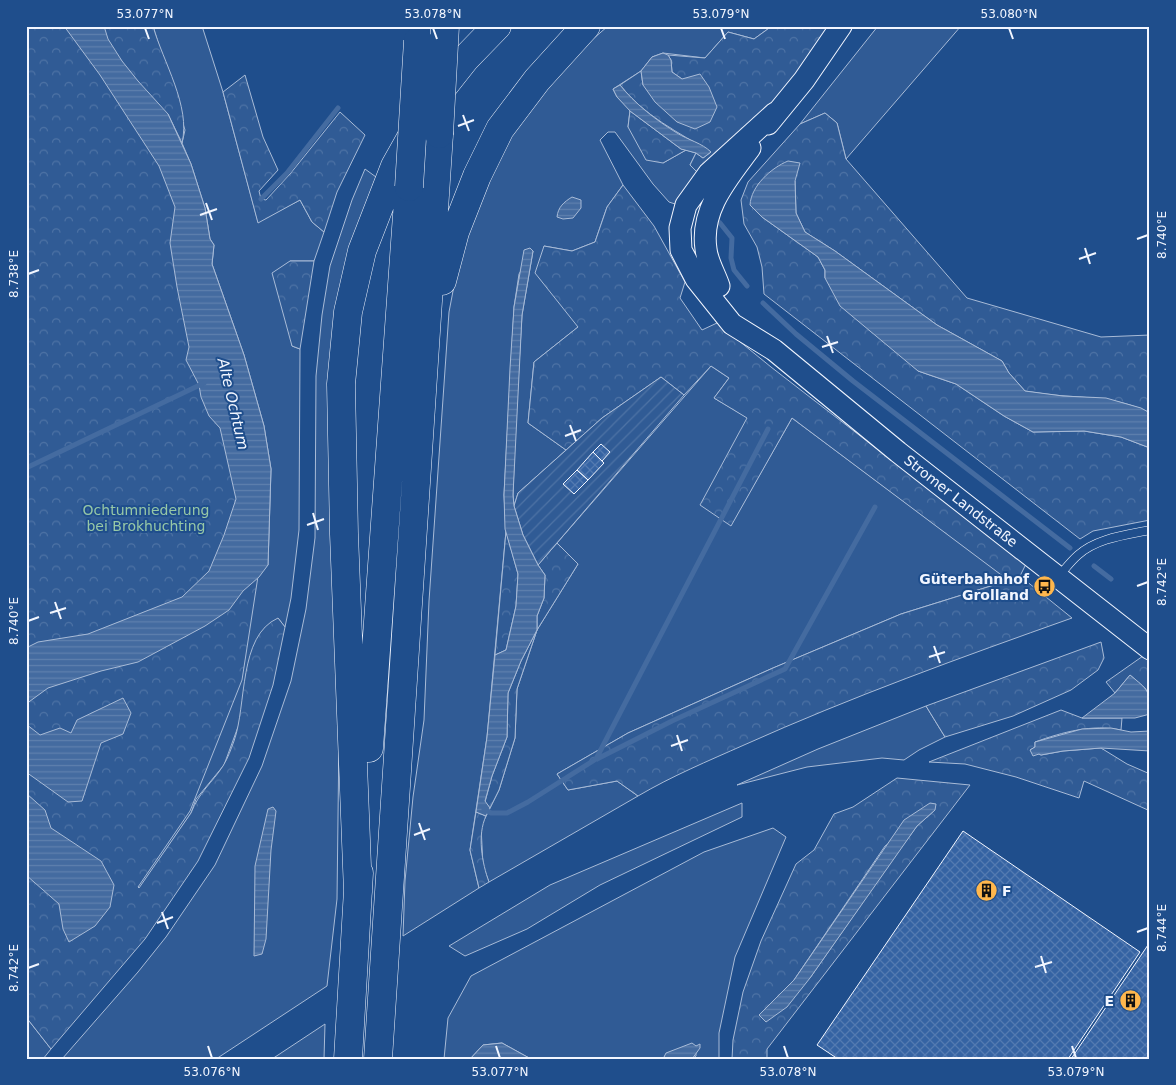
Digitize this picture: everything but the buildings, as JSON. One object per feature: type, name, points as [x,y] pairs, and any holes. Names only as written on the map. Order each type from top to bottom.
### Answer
[{"type":"highway","points":[[378,1059],[386,912],[423,389],[444,26]]},
{"type":"highway","points":[[358,892],[344,534],[341,394],[348,312],[362,252],[394,166],[431,102],[465,59],[497,26]]},
{"type":"highway","points":[[423,389],[443,276],[455,232],[477,176],[500,129],[537,80],[586,26]]},
{"type":"highway","points":[[348,1052],[409,187],[418,34]]},
{"type":"street","name":"Stromer Landstraße","points":[[719,286],[706,251],[704,234],[708,215],[721,187],[776,113],[804,80],[841,26]]},
{"type":"street","name":"Stromer Landstraße","points":[[776,113],[709,173],[686,206],[680,228],[681,250],[696,279],[732,324],[774,350],[898,452],[1150,649]]},
{"type":"street","name":"Stromer Landstraße","points":[[680,228],[697,257],[719,286],[774,350]]},
{"type":"lane","points":[[1058,578],[1078,554],[1089,548],[1109,539],[1150,530]]},
{"type":"green space","name":"Ochtumniederung bei Brokhuchting","points":[[26,26],[153,26],[175,84],[183,114],[184,129],[182,143],[168,114],[267,518],[242,680],[190,811],[139,888],[226,760],[238,726],[246,673],[256,640],[265,627],[278,618],[285,627],[273,685],[249,758],[198,861],[145,939],[51,1049],[26,1017]]},
{"type":"green space","points":[[153,26],[202,26],[223,92],[258,222],[300,200],[312,222],[324,232],[314,261],[290,261],[292,346],[300,349],[299,530],[291,598],[285,627],[278,618],[224,765],[196,799],[191,813],[140,888],[120,875],[166,647],[268,565],[271,469],[264,426],[244,355],[212,264],[214,245],[210,239],[205,208],[182,143],[185,130]]},
{"type":"green space","points":[[608,26],[772,26],[754,39],[728,32],[705,58],[663,53],[652,57],[641,71],[613,89],[617,97],[630,110],[628,127],[663,163],[686,150],[696,153],[690,165],[699,174],[678,205],[669,202],[653,184],[615,132],[608,132],[600,140],[623,185],[607,207],[595,242],[572,251],[544,246],[578,327],[534,362],[528,423],[566,450],[518,493],[514,506],[515,434],[522,315],[533,251],[519,274],[514,307],[504,495],[506,531],[487,737],[470,850],[479,888],[403,936],[405,881],[413,797],[424,720],[429,601],[449,312],[462,244],[502,150],[529,108],[563,65]]},
{"type":"green space","points":[[772,26],[830,26],[796,74],[758,119],[727,151],[699,174],[690,165],[696,153],[703,158],[711,152],[650,114],[629,96],[620,85],[641,71],[643,85],[682,79],[672,72],[671,60],[668,55],[705,58],[728,32],[754,39]]},
{"type":"green space","points":[[878,26],[961,26],[846,159],[837,123],[825,113],[800,124]]},
{"type":"green space","points":[[245,75],[263,137],[278,170],[259,191],[261,199],[266,200],[290,174],[340,112],[365,135],[337,192],[324,232],[312,222],[300,200],[258,223],[223,92]]},
{"type":"green space","points":[[630,111],[681,149],[686,150],[663,163],[646,160],[628,127]]},
{"type":"green space","points":[[825,113],[837,123],[846,159],[967,298],[1101,337],[1150,335],[1150,413],[1140,408],[1108,400],[1025,391],[1009,373],[1002,361],[937,325],[835,251],[805,232],[796,213],[795,181],[766,177],[758,184],[762,217],[818,257],[825,270],[825,278],[918,371],[956,384],[1004,416],[1033,432],[1084,431],[1121,437],[1150,448],[1150,520],[1093,531],[1080,539],[764,294],[762,267],[757,247],[744,224],[741,200],[748,182],[800,124]]},
{"type":"green space","points":[[365,169],[376,177],[351,244],[337,899],[327,986],[216,1059],[62,1059],[166,937],[215,865],[262,766],[291,681],[306,609],[315,538],[316,376],[322,315],[330,266],[352,200]]},
{"type":"green space","points":[[623,185],[654,226],[685,282],[680,298],[702,330],[717,323],[1026,564],[1020,576],[1072,618],[825,710],[690,769],[638,796],[617,781],[568,790],[557,774],[628,733],[773,668],[901,614],[994,585],[1004,577],[792,418],[731,526],[700,505],[747,418],[714,398],[729,378],[711,366],[684,395],[661,377],[602,418],[566,450],[528,423],[534,362],[578,327],[535,273],[544,246],[572,251],[595,242],[607,207]]},
{"type":"green space","points":[[290,261],[314,261],[300,349],[292,346],[272,273]]},
{"type":"green space","points":[[711,366],[729,378],[714,398],[748,418],[701,505],[731,525],[792,418],[1005,577],[994,585],[901,614],[773,668],[628,733],[557,774],[568,790],[617,781],[638,796],[489,882],[483,866],[481,826],[499,790],[515,738],[517,689],[537,630],[578,564],[557,543]]},
{"type":"green space","points":[[661,377],[684,395],[538,565],[523,535],[514,506],[518,493],[602,418]]},
{"type":"green space","points":[[506,531],[518,574],[516,606],[506,650],[495,655]]},
{"type":"green space","points":[[557,543],[578,564],[537,630],[537,616],[544,598],[545,575],[538,565]]},
{"type":"green space","points":[[537,630],[517,689],[515,738],[499,790],[490,808],[485,802],[492,776],[507,737],[508,693],[521,661]]},
{"type":"green space","points":[[1101,642],[1104,658],[1098,670],[1071,690],[1013,716],[945,737],[926,706]]},
{"type":"green space","points":[[1143,656],[1150,661],[1150,696],[1145,688],[1130,675],[1115,693],[1106,682]]},
{"type":"green space","points":[[926,706],[945,737],[904,760],[882,758],[807,767],[737,785],[818,749]]},
{"type":"green space","points":[[1061,710],[1082,718],[1122,718],[1121,730],[1099,728],[1067,732],[1035,742],[1035,747],[1030,750],[1041,755],[1101,748],[1127,764],[1150,774],[1150,811],[1084,781],[1079,798],[1016,777],[965,764],[929,762]]},
{"type":"green space","points":[[897,778],[970,785],[767,1049],[767,1059],[732,1059],[733,1040],[743,992],[761,941],[796,864],[814,850],[834,814],[853,807]],"holes":[[[935,810],[917,826],[810,978],[759,1015],[794,980],[885,846]]]},
{"type":"green space","points":[[742,803],[742,817],[600,885],[527,929],[465,956],[449,946],[550,885]]},
{"type":"green space","points":[[476,812],[486,816],[481,840],[484,866],[489,882],[479,888],[470,850]]},
{"type":"green space","points":[[773,828],[786,837],[735,957],[719,1033],[719,1059],[692,1059],[696,1056],[696,1046],[667,1053],[663,1059],[531,1059],[502,1043],[483,1045],[470,1059],[444,1059],[448,1018],[471,976],[704,852]]},
{"type":"green space","points":[[26,1017],[51,1049],[43,1059],[26,1059]]},
{"type":"green space","points":[[325,1024],[324,1059],[272,1059]]},
{"type":"water","name":"Alte Ochtum","points":[[64,26],[104,26],[108,39],[122,61],[168,114],[191,164],[205,208],[210,239],[214,245],[212,264],[244,355],[264,426],[271,469],[268,565],[259,577],[243,591],[229,610],[205,626],[138,662],[101,671],[48,688],[26,704],[26,648],[38,642],[88,634],[182,597],[209,571],[236,499],[220,428],[209,416],[201,397],[199,385],[186,360],[189,347],[170,243],[175,207],[159,166],[100,75]]},
{"type":"water","points":[[663,53],[668,55],[671,60],[672,72],[682,79],[700,74],[709,87],[717,107],[710,122],[695,129],[677,122],[655,102],[643,85],[641,71],[652,57]]},
{"type":"water","points":[[620,85],[639,105],[654,117],[677,133],[711,152],[703,158],[696,153],[681,149],[630,111],[617,97],[613,89]]},
{"type":"water","points":[[788,161],[800,163],[795,181],[796,213],[805,232],[835,251],[937,325],[1002,361],[1009,373],[1025,391],[1063,396],[1106,398],[1141,408],[1150,413],[1150,448],[1121,437],[1084,431],[1033,432],[1004,416],[956,384],[918,371],[840,306],[825,278],[825,270],[818,257],[762,217],[750,205],[754,191],[763,178],[775,168]]},
{"type":"water","points":[[572,197],[581,200],[581,208],[573,218],[563,219],[557,217],[562,205]]},
{"type":"water","points":[[530,248],[533,251],[522,315],[513,495],[514,506],[523,535],[545,575],[544,598],[537,616],[537,630],[521,661],[508,693],[507,737],[492,776],[485,801],[490,808],[486,816],[476,812],[487,737],[495,655],[506,650],[516,606],[518,574],[505,529],[504,495],[514,307],[524,250]]},
{"type":"water","points":[[1130,675],[1147,691],[1150,714],[1135,718],[1082,718],[1115,693]]},
{"type":"water","points":[[123,698],[131,713],[123,734],[101,743],[82,801],[68,802],[26,772],[26,724],[40,735],[60,728],[71,733],[77,720]]},
{"type":"water","points":[[1111,728],[1131,732],[1150,731],[1150,751],[1101,748],[1033,756],[1030,750],[1035,747],[1035,742],[1082,729]]},
{"type":"water","points":[[26,791],[45,810],[51,828],[101,861],[114,885],[110,907],[95,926],[69,942],[63,929],[59,904],[26,875]]},
{"type":"water","points":[[930,803],[936,804],[935,810],[917,826],[810,978],[787,1007],[766,1022],[759,1015],[794,980],[904,820]]},
{"type":"water","points":[[273,807],[276,811],[271,850],[266,939],[262,954],[254,956],[255,866],[268,809]]},
{"type":"water","points":[[502,1043],[531,1059],[470,1059],[483,1045]]},
{"type":"water","points":[[692,1043],[696,1046],[700,1044],[700,1048],[692,1059],[663,1059],[666,1053]]},
{"type":"waterway","points":[[261,199],[287,173],[338,108]]},
{"type":"waterway","points":[[720,223],[732,238],[731,258],[734,270],[747,286]]},
{"type":"waterway","points":[[763,303],[796,334],[853,381],[1070,548]]},
{"type":"waterway","points":[[26,468],[204,383]]},
{"type":"waterway","points":[[484,809],[491,813],[507,813],[596,759],[768,429]]},
{"type":"waterway","points":[[597,759],[672,721],[785,669],[875,507]]},
{"type":"waterway","points":[[1094,566],[1111,579]]},
{"type":"place","name":"Güterbahnhof Grolland","points":[[1045,587]]},
{"type":"place","name":"F","points":[[986,891]]},
{"type":"place","name":"E","points":[[1130,1001]]}]
